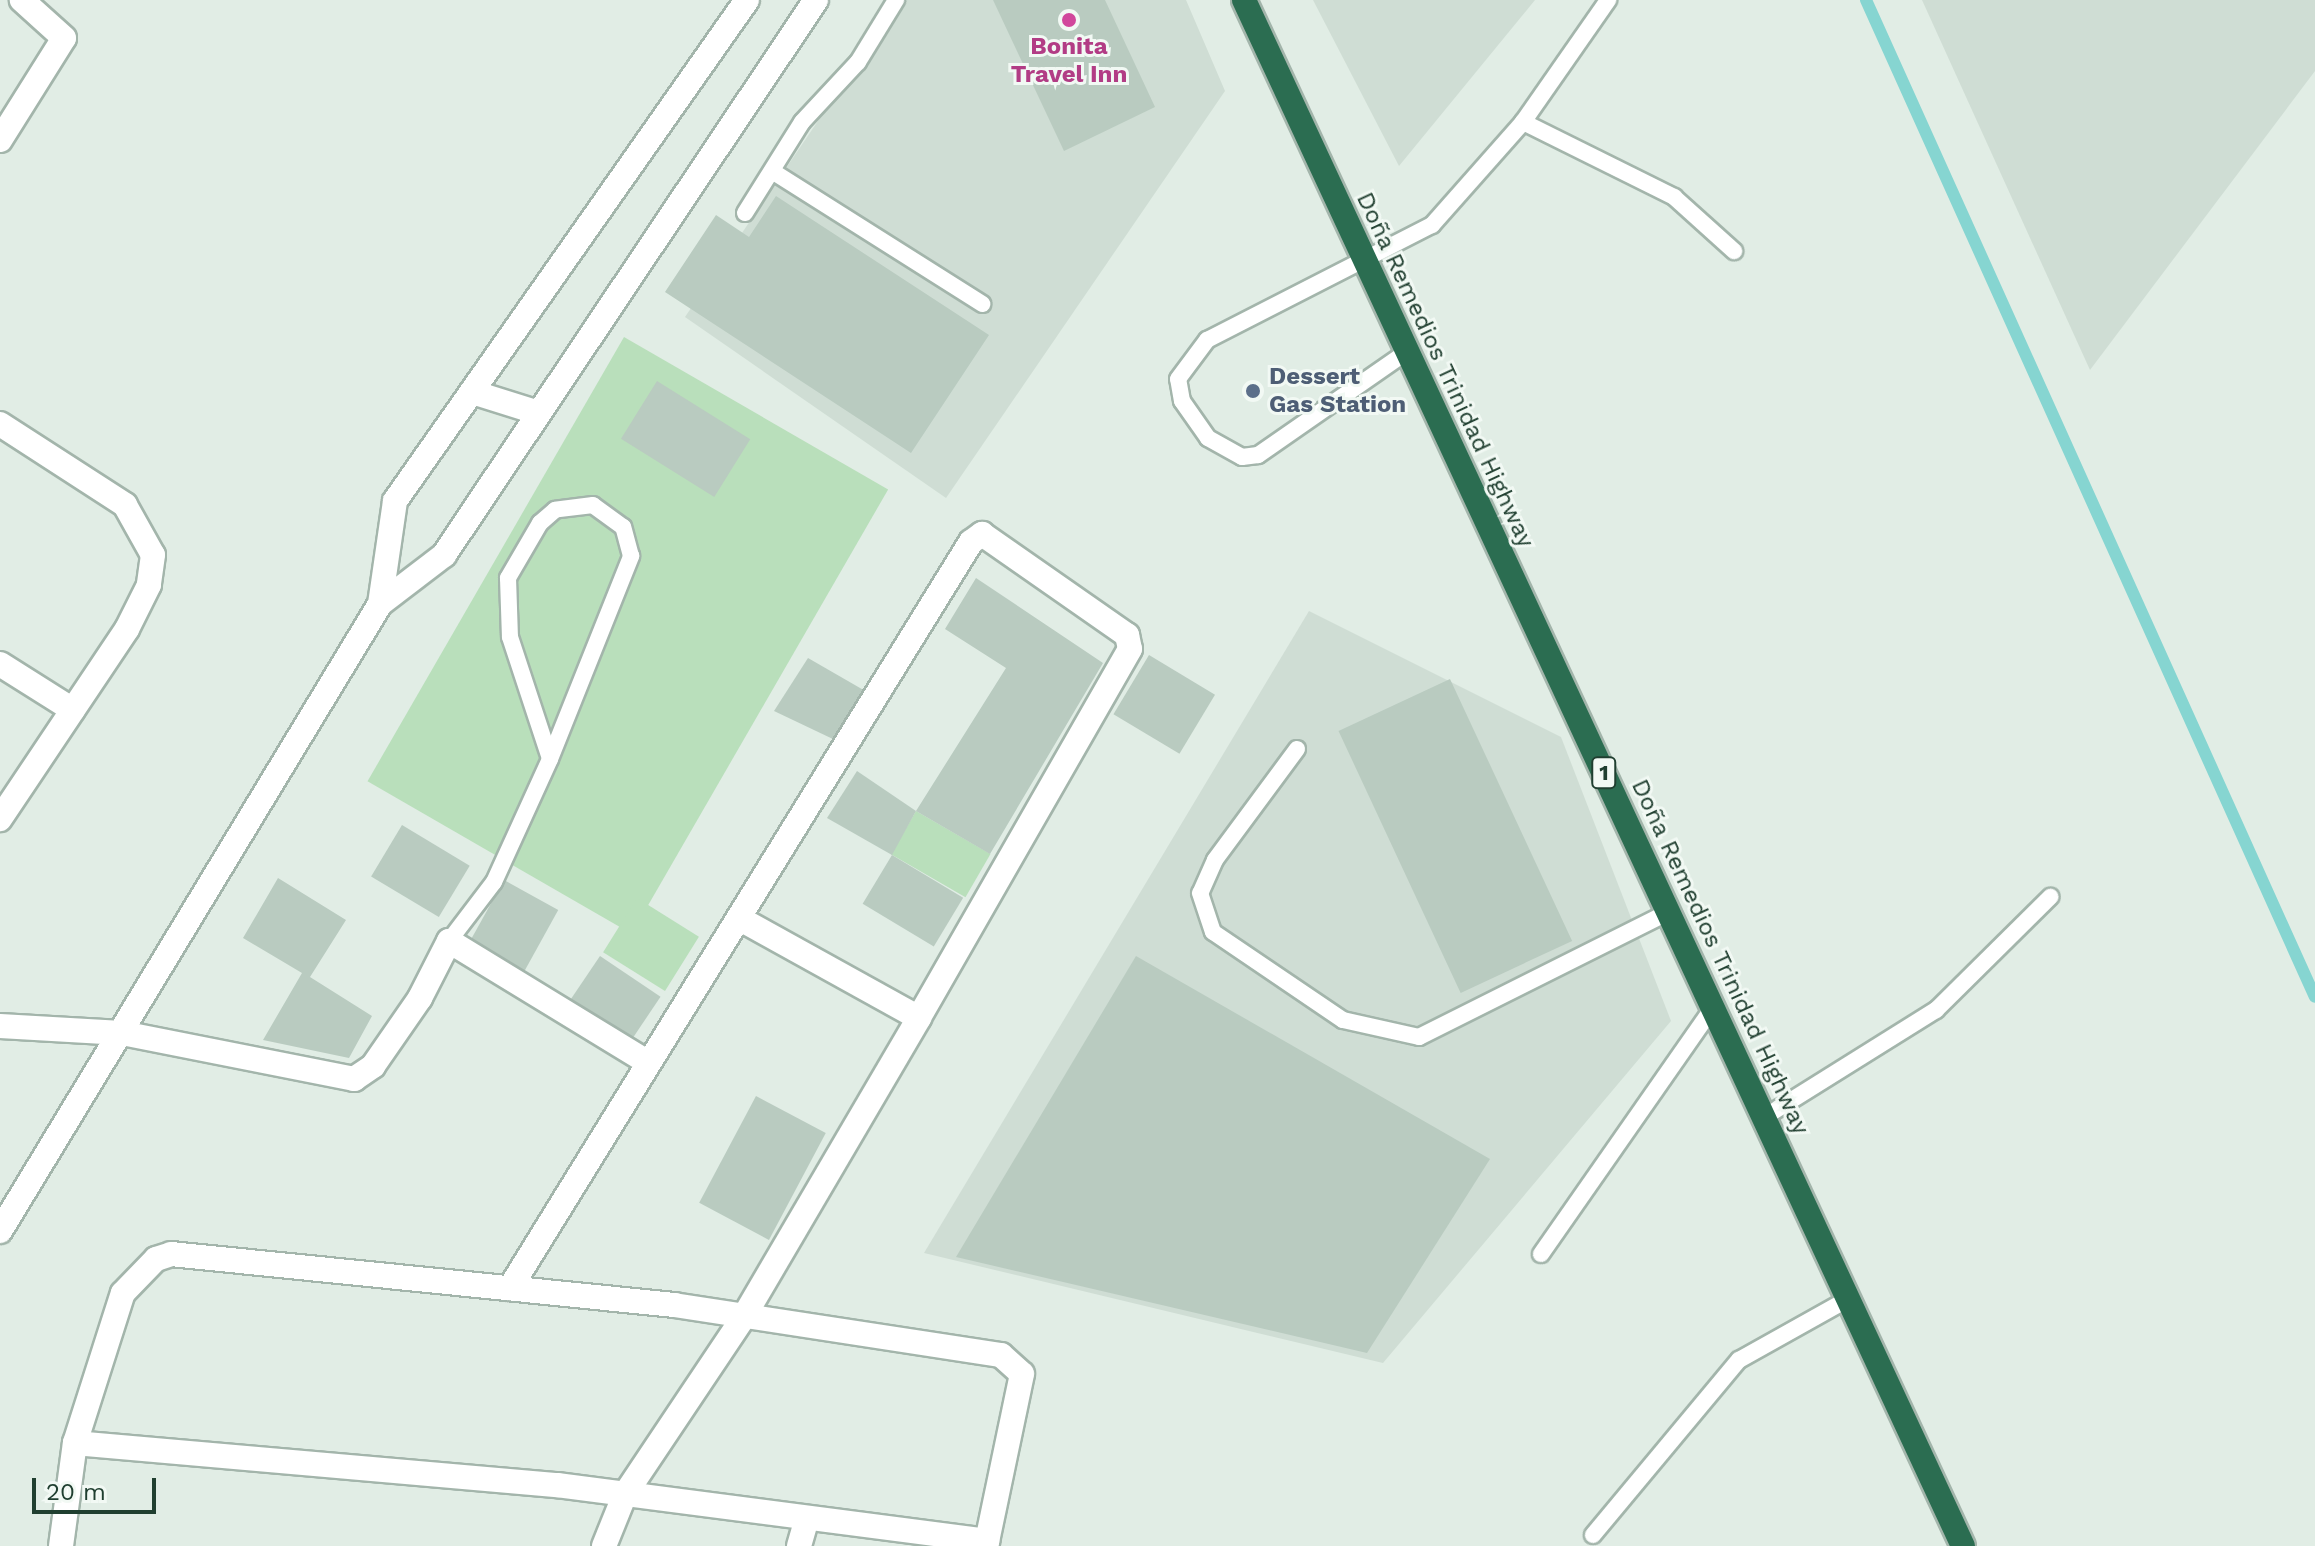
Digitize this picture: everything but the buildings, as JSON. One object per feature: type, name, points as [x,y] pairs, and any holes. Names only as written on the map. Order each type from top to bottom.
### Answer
[{"type":"highway","name":"Doña Remedios Trinidad Highway","points":[[1244,0],[1405,353],[1671,911],[1712,1009],[1850,1298],[1963,1546]]},
{"type":"street","points":[[0,140],[64,38],[22,0]]},
{"type":"street","points":[[380,604],[395,501],[747,0]]},
{"type":"street","points":[[0,1231],[380,604],[444,555],[536,412],[816,0]]},
{"type":"street","points":[[472,392],[536,412]]},
{"type":"street","points":[[0,424],[125,505],[153,555],[138,607],[0,819]]},
{"type":"street","points":[[510,1288],[647,1062],[744,921],[967,547],[982,534],[1120,629],[1130,649],[745,1315],[625,1494],[604,1546]]},
{"type":"street","points":[[0,664],[73,710]]},
{"type":"street","points":[[744,921],[919,1018]]},
{"type":"street","points":[[0,1026],[122,1033],[354,1079],[404,1021],[449,941],[647,1062]]},
{"type":"street","points":[[61,1546],[75,1443],[123,1293],[156,1259],[171,1254],[745,1315],[1001,1355],[1015,1364],[1021,1385],[986,1544],[625,1494],[75,1443]]},
{"type":"street","points":[[799,1546],[807,1518]]},
{"type":"lane","points":[[745,213],[896,0]]},
{"type":"lane","points":[[1405,353],[1258,455],[1226,451],[1182,401],[1178,379],[1207,340],[1365,262],[1432,225],[1523,122],[1608,0]]},
{"type":"lane","points":[[1523,122],[1674,197],[1734,251]]},
{"type":"lane","points":[[772,171],[982,304]]},
{"type":"lane","points":[[449,941],[494,882],[550,759],[631,556],[623,527],[593,505],[555,510],[540,523],[508,578],[510,637],[550,759]]},
{"type":"lane","points":[[1297,749],[1215,860],[1200,893],[1213,932],[1343,1020],[1419,1037],[1671,911]]},
{"type":"lane","points":[[1763,1118],[1936,1010],[2050,897]]},
{"type":"lane","points":[[1541,1254],[1712,1009]]},
{"type":"lane","points":[[1593,1535],[1739,1360],[1850,1298]]},
{"type":"shaded area","points":[[900,0],[1186,0],[1225,91],[946,498],[685,317]]},
{"type":"shaded area","points":[[1313,0],[1535,0],[1399,166]]},
{"type":"shaded area","points":[[1922,0],[2315,0],[2315,71],[2090,370]]},
{"type":"shaded area","points":[[1309,611],[1561,737],[1671,1021],[1383,1363],[924,1253]]},
{"type":"green space","points":[[624,337],[888,490],[632,934],[368,781]]},
{"type":"green space","points":[[916,811],[990,854],[965,897],[891,854]]},
{"type":"green space","points":[[637,898],[699,937],[665,991],[603,952]]},
{"type":"waterway","points":[[1866,0],[2315,997]]},
{"type":"place","name":"Bonita Travel Inn","points":[[1069,20]]},
{"type":"place","name":"Dessert Gas Station","points":[[1253,391]]}]
